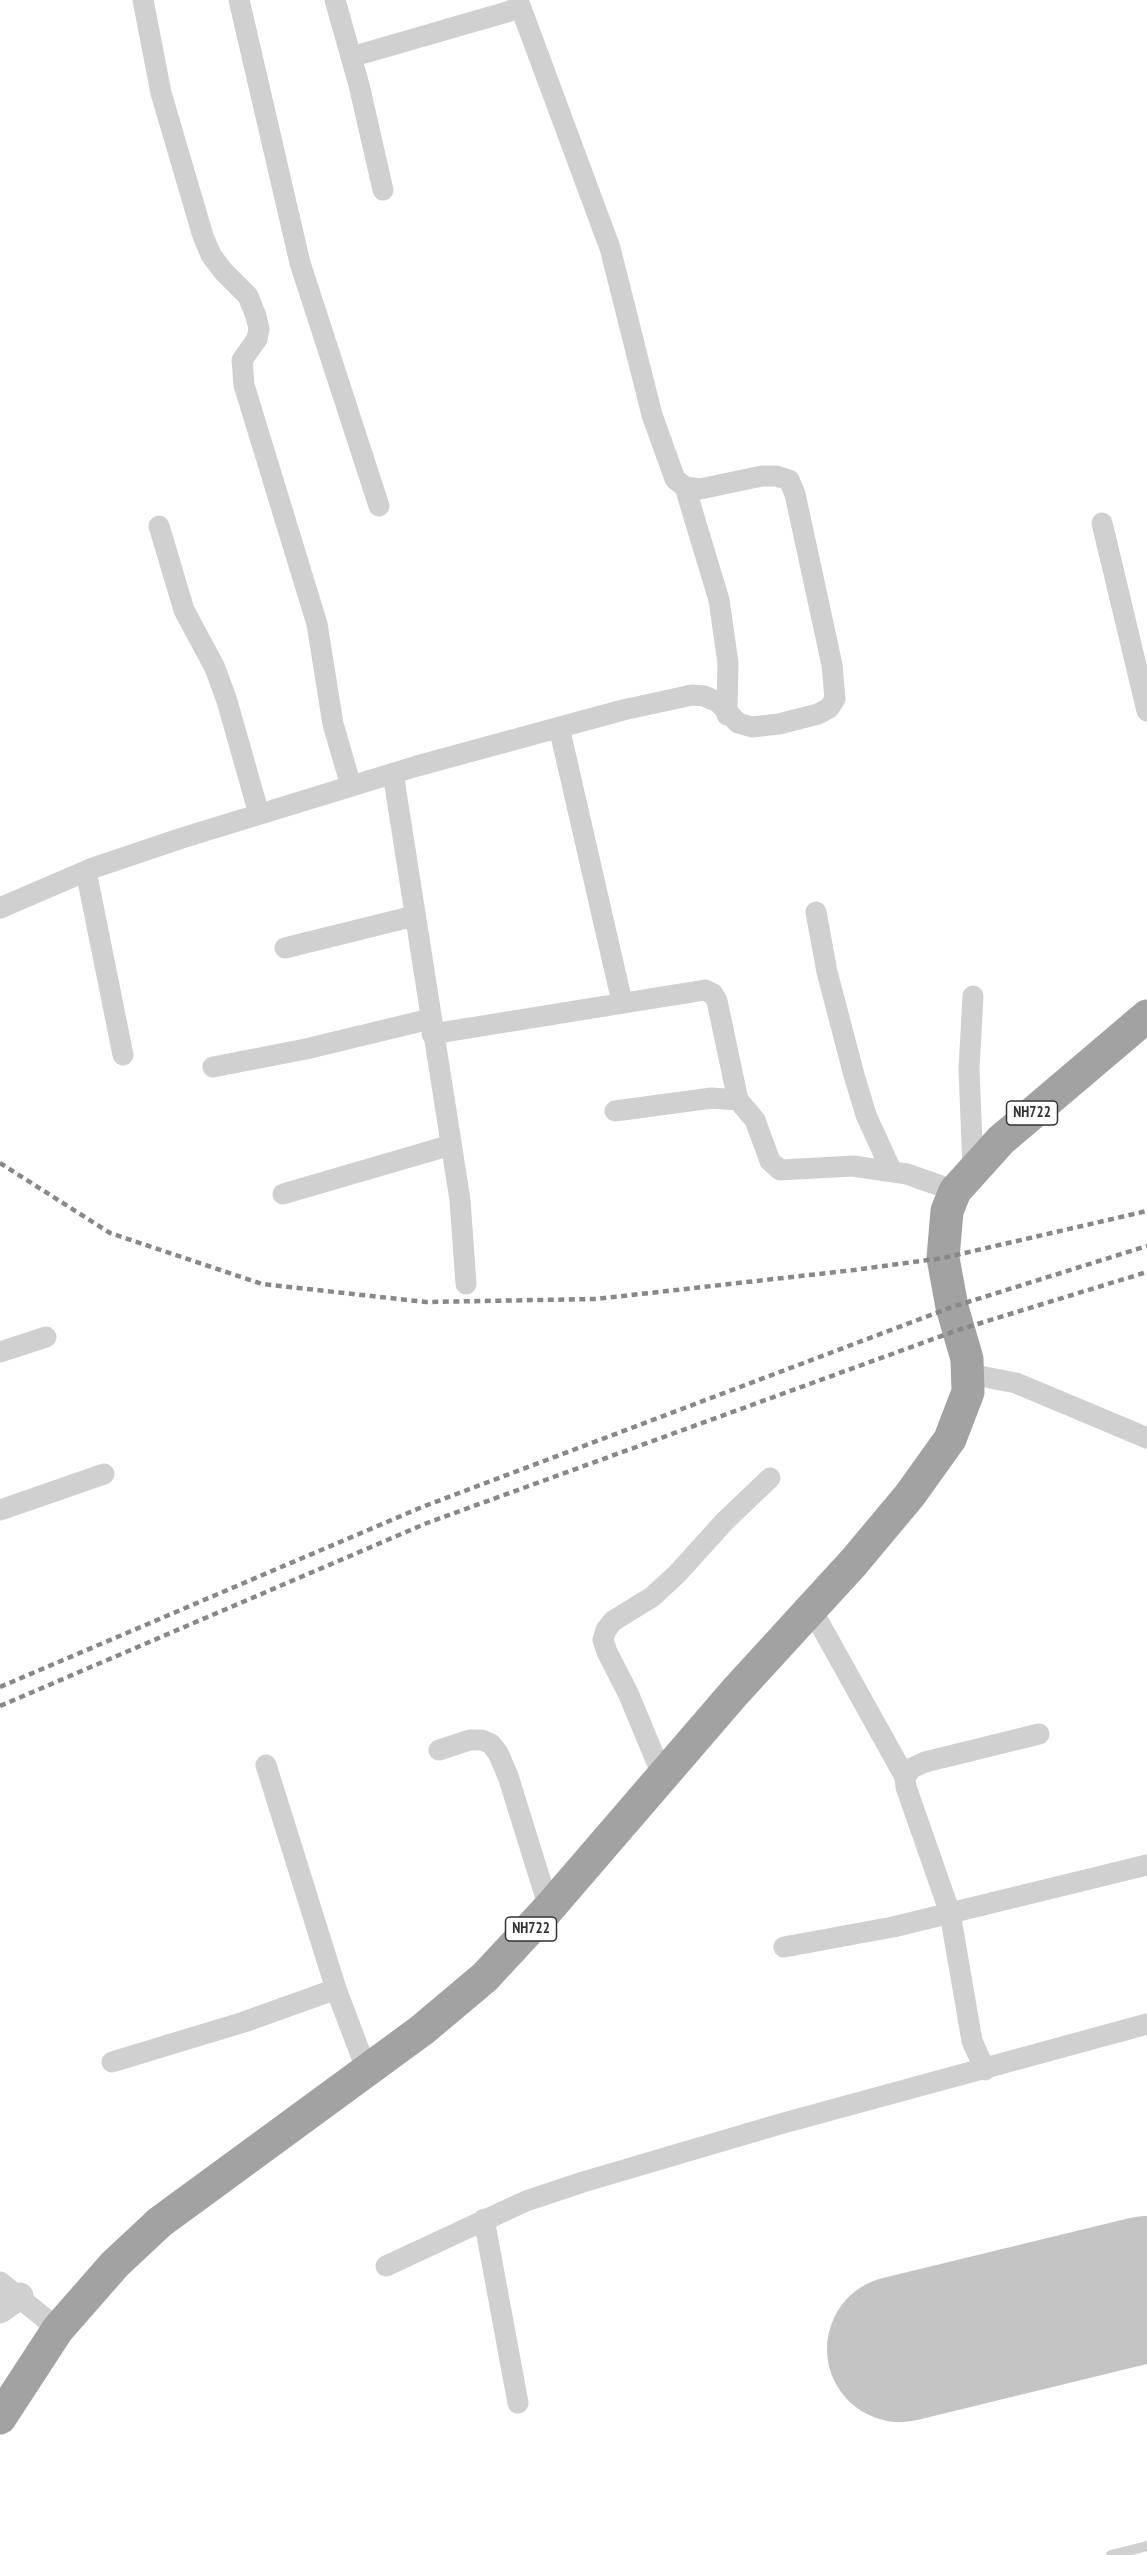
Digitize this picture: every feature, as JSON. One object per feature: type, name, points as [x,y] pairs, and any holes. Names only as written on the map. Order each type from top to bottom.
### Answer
[{"type":"highway","name":"NH722","points":[[0,2418],[58,2329],[115,2264],[159,2222],[422,2030],[485,1977],[549,1908],[811,1608],[854,1562],[934,1464],[957,1422],[968,1392],[970,1374],[952,1307],[943,1258],[947,1211],[964,1180],[1001,1140],[1147,1016]]},
{"type":"street","points":[[143,0],[161,93],[203,236],[211,255],[222,271],[248,296],[256,316],[259,329],[257,339],[242,360],[241,372],[317,624],[331,715],[351,786]]},
{"type":"street","points":[[238,0],[300,263],[379,506]]},
{"type":"street","points":[[335,0],[383,190]]},
{"type":"street","points":[[0,908],[86,872],[259,814],[393,773],[559,727],[692,695],[704,696],[718,702],[738,723],[752,727],[779,724],[818,714],[829,708],[835,699],[832,665],[795,494],[789,480],[769,476],[700,489],[685,487],[675,479],[652,415],[610,248],[520,4],[351,57]]},
{"type":"street","points":[[685,487],[719,600],[728,663],[728,715]]},
{"type":"street","points":[[1102,523],[1147,711]]},
{"type":"street","points":[[159,526],[184,610],[215,668],[227,701],[259,814]]},
{"type":"street","points":[[559,727],[622,1002]]},
{"type":"street","points":[[393,773],[460,1200],[465,1284]]},
{"type":"street","points":[[86,872],[123,1055]]},
{"type":"street","points":[[816,912],[827,972],[854,1075],[866,1115],[892,1172]]},
{"type":"street","points":[[285,948],[414,916]]},
{"type":"street","points":[[213,1067],[431,1026],[705,990],[713,994],[738,1100],[754,1120],[774,1167],[790,1170],[853,1166],[964,1180],[973,996]]},
{"type":"street","points":[[615,1111],[712,1098],[738,1100]]},
{"type":"street","points":[[283,1194],[451,1145]]},
{"type":"street","points":[[0,1352],[46,1337]]},
{"type":"street","points":[[970,1374],[1016,1383],[1147,1438]]},
{"type":"street","points":[[0,1510],[104,1474]]},
{"type":"street","points":[[663,1777],[628,1693],[607,1652],[603,1640],[606,1630],[613,1622],[652,1597],[677,1574],[725,1521],[770,1478]]},
{"type":"street","points":[[811,1608],[906,1777],[906,1787],[950,1913],[972,2041],[985,2070]]},
{"type":"street","points":[[906,1777],[912,1768],[925,1762],[1038,1734]]},
{"type":"street","points":[[439,1750],[470,1740],[482,1740],[491,1744],[498,1753],[508,1776],[549,1908]]},
{"type":"street","points":[[266,1765],[336,1989],[367,2071]]},
{"type":"street","points":[[784,1947],[893,1927],[1147,1865]]},
{"type":"street","points":[[112,2062],[244,2022],[336,1989]]},
{"type":"street","points":[[386,2266],[484,2219],[614,2172],[1147,2024]]},
{"type":"street","points":[[484,2219],[518,2403]]},
{"type":"street","points":[[7,2296],[58,2329]]},
{"type":"lane","points":[[1111,2555],[1147,2546]]},
{"type":"runway","points":[[900,2349],[1147,2289]]},
{"type":"railway","points":[[0,1163],[110,1233],[262,1284],[426,1302],[596,1299],[854,1270],[943,1258],[1147,1211]]},
{"type":"railway","points":[[0,1687],[422,1507],[952,1307],[1147,1246]]},
{"type":"railway","points":[[0,1706],[427,1523],[958,1330],[1147,1272]]}]
